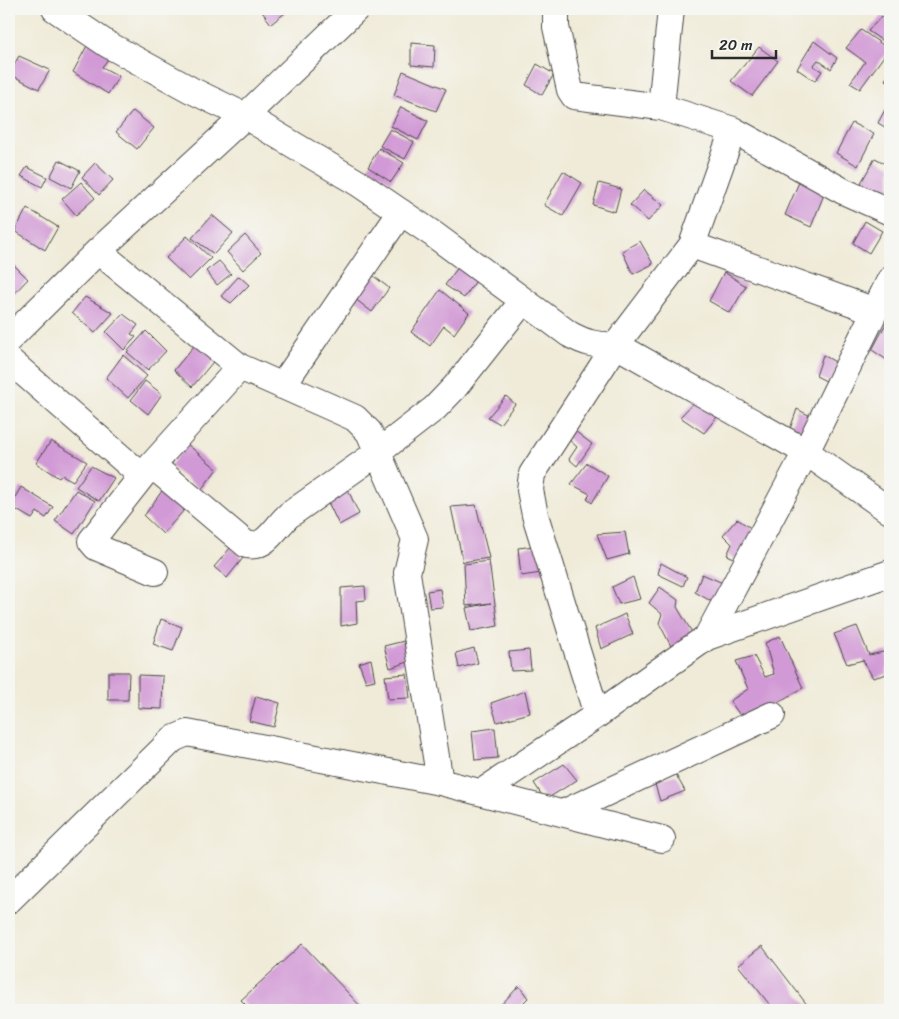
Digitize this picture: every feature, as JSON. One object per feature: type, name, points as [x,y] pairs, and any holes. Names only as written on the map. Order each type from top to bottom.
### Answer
[{"type":"street","points":[[55,9],[107,44],[191,90],[244,116],[401,212],[582,342],[599,346],[616,345],[806,452],[890,511]]},
{"type":"street","points":[[9,340],[98,251],[356,9]]},
{"type":"street","points":[[556,9],[556,27],[571,94],[578,97],[661,107],[733,130],[843,191],[890,212]]},
{"type":"street","points":[[661,107],[671,9]]},
{"type":"street","points":[[597,715],[535,515],[530,482],[537,466],[616,345],[692,245],[733,130]]},
{"type":"street","points":[[282,386],[401,212]]},
{"type":"street","points":[[692,245],[875,311]]},
{"type":"street","points":[[98,251],[240,367],[355,418],[369,432],[415,539],[407,573],[440,782]]},
{"type":"street","points":[[707,637],[806,452],[890,280]]},
{"type":"street","points":[[9,360],[147,471],[248,545],[256,547],[263,543],[289,515],[377,453],[445,399],[523,301]]},
{"type":"street","points":[[155,572],[96,547],[91,541],[147,471],[240,367]]},
{"type":"street","points":[[482,792],[597,715],[707,637],[890,573]]},
{"type":"street","points":[[563,813],[772,715]]},
{"type":"street","points":[[9,900],[174,739],[186,733],[440,782],[662,839]]},
{"type":"building","points":[[260,9],[290,9],[271,24]]},
{"type":"building","points":[[882,16],[890,22],[890,35],[884,42],[868,31]]},
{"type":"building","points":[[861,30],[889,49],[860,89],[850,83],[865,62],[846,48]]},
{"type":"building","points":[[90,40],[113,53],[102,67],[119,76],[108,94],[73,72]]},
{"type":"building","points":[[814,41],[837,58],[831,69],[818,60],[813,66],[822,71],[815,81],[797,69]]},
{"type":"building","points":[[411,43],[435,45],[434,67],[411,65]]},
{"type":"building","points":[[759,47],[778,61],[752,96],[731,81]]},
{"type":"building","points":[[19,56],[50,70],[39,89],[9,74]]},
{"type":"building","points":[[537,64],[554,74],[542,95],[526,85]]},
{"type":"building","points":[[403,71],[446,89],[436,111],[394,95]]},
{"type":"building","points":[[890,73],[890,83],[885,80]]},
{"type":"building","points":[[890,100],[890,130],[878,123]]},
{"type":"building","points":[[401,107],[428,121],[418,140],[391,126]]},
{"type":"building","points":[[133,111],[154,128],[137,149],[116,132]]},
{"type":"building","points":[[852,123],[874,134],[858,166],[836,153]]},
{"type":"building","points":[[390,129],[414,142],[405,159],[380,146]]},
{"type":"building","points":[[379,148],[404,163],[391,182],[368,167]]},
{"type":"building","points":[[875,158],[890,166],[890,187],[883,200],[858,188]]},
{"type":"building","points":[[59,160],[80,171],[71,188],[50,177]]},
{"type":"building","points":[[95,163],[113,180],[99,195],[82,177]]},
{"type":"building","points":[[27,167],[47,177],[42,187],[21,176]]},
{"type":"building","points":[[563,171],[582,183],[563,216],[544,205]]},
{"type":"building","points":[[802,175],[827,187],[811,227],[785,215]]},
{"type":"building","points":[[81,182],[95,198],[76,215],[62,199]]},
{"type":"building","points":[[599,183],[621,189],[615,212],[593,205]]},
{"type":"building","points":[[644,190],[663,205],[648,221],[630,205]]},
{"type":"building","points":[[27,208],[58,227],[45,250],[15,231]]},
{"type":"building","points":[[212,215],[233,233],[214,254],[192,238]]},
{"type":"building","points":[[865,221],[882,231],[869,253],[853,243]]},
{"type":"building","points":[[245,235],[261,253],[243,270],[227,252]]},
{"type":"building","points":[[187,236],[211,258],[189,280],[166,258]]},
{"type":"building","points":[[640,241],[653,264],[633,274],[622,251]]},
{"type":"building","points":[[9,260],[28,279],[9,299]]},
{"type":"building","points":[[219,261],[231,274],[217,285],[206,271]]},
{"type":"building","points":[[459,266],[478,278],[464,298],[445,285]]},
{"type":"building","points":[[724,272],[746,286],[730,313],[709,301]]},
{"type":"building","points":[[371,274],[389,288],[372,312],[354,298]]},
{"type":"building","points":[[239,276],[249,285],[231,303],[221,296]]},
{"type":"building","points":[[440,290],[469,313],[454,334],[444,326],[430,346],[411,332]]},
{"type":"building","points":[[85,297],[113,313],[95,333],[72,313]]},
{"type":"building","points":[[123,314],[138,325],[131,334],[136,337],[124,350],[106,332]]},
{"type":"building","points":[[890,316],[890,362],[872,350]]},
{"type":"building","points":[[146,331],[166,351],[148,370],[127,352]]},
{"type":"building","points":[[198,341],[217,357],[192,387],[174,370]]},
{"type":"building","points":[[123,355],[147,376],[128,398],[106,378]]},
{"type":"building","points":[[823,355],[839,364],[830,383],[816,376]]},
{"type":"building","points":[[145,381],[162,394],[148,414],[131,400]]},
{"type":"building","points":[[506,396],[515,404],[500,424],[488,417]]},
{"type":"building","points":[[700,396],[724,408],[704,433],[680,417]]},
{"type":"building","points":[[797,409],[816,419],[808,439],[790,429]]},
{"type":"building","points":[[571,428],[592,444],[577,466],[569,459],[577,447],[566,437]]},
{"type":"building","points":[[51,441],[87,462],[73,481],[62,475],[59,478],[36,463]]},
{"type":"building","points":[[187,444],[217,469],[201,490],[170,466]]},
{"type":"building","points":[[587,463],[608,476],[592,503],[587,499],[590,494],[571,484]]},
{"type":"building","points":[[91,466],[114,478],[99,501],[76,487]]},
{"type":"building","points":[[167,484],[192,501],[163,534],[144,516]]},
{"type":"building","points":[[21,487],[53,507],[46,518],[37,512],[32,519],[10,506]]},
{"type":"building","points":[[76,490],[95,501],[74,534],[55,521]]},
{"type":"building","points":[[348,490],[359,514],[339,525],[328,502]]},
{"type":"building","points":[[476,505],[489,558],[463,562],[451,507]]},
{"type":"building","points":[[737,519],[754,530],[739,560],[727,555],[732,544],[723,535]]},
{"type":"building","points":[[625,532],[629,554],[607,560],[597,534]]},
{"type":"building","points":[[543,545],[548,572],[521,576],[518,548]]},
{"type":"building","points":[[231,547],[243,558],[227,578],[214,567]]},
{"type":"building","points":[[489,561],[498,626],[471,631],[466,608],[491,603],[466,606],[464,564]]},
{"type":"building","points":[[661,563],[687,577],[683,586],[658,574]]},
{"type":"building","points":[[702,574],[725,584],[714,603],[695,592]]},
{"type":"building","points":[[633,577],[640,599],[619,604],[612,587]]},
{"type":"building","points":[[365,586],[366,600],[356,601],[357,623],[341,626],[341,588]]},
{"type":"building","points":[[660,587],[678,600],[677,607],[693,634],[673,650],[659,623],[662,614],[649,603]]},
{"type":"building","points":[[440,589],[443,607],[430,608],[427,591]]},
{"type":"building","points":[[625,614],[633,634],[601,649],[595,628]]},
{"type":"building","points":[[161,619],[182,627],[173,651],[153,644]]},
{"type":"building","points":[[857,626],[869,655],[888,651],[887,674],[873,678],[863,660],[847,664],[834,634]]},
{"type":"building","points":[[780,636],[803,688],[744,721],[730,701],[748,689],[736,661],[754,656],[765,677],[774,674],[765,643]]},
{"type":"building","points":[[404,641],[408,662],[390,668],[384,646]]},
{"type":"building","points":[[474,648],[478,663],[459,668],[456,653]]},
{"type":"building","points":[[529,650],[531,670],[511,671],[509,652]]},
{"type":"building","points":[[371,659],[375,680],[366,682],[359,663]]},
{"type":"building","points":[[108,672],[129,672],[128,700],[108,700]]},
{"type":"building","points":[[407,674],[410,698],[388,699],[385,676]]},
{"type":"building","points":[[138,675],[163,676],[162,709],[138,708]]},
{"type":"building","points":[[525,691],[530,713],[497,722],[491,703]]},
{"type":"building","points":[[256,696],[280,703],[274,727],[249,721]]},
{"type":"building","points":[[495,728],[498,758],[475,760],[472,731]]},
{"type":"building","points":[[564,764],[577,780],[545,800],[534,783]]},
{"type":"building","points":[[676,775],[685,791],[660,801],[654,781]]},
{"type":"building","points":[[302,944],[364,1010],[251,1010],[241,1000]]},
{"type":"building","points":[[762,946],[808,1006],[802,1010],[774,1010],[738,965]]},
{"type":"building","points":[[519,986],[528,998],[516,1010],[496,1010]]}]
